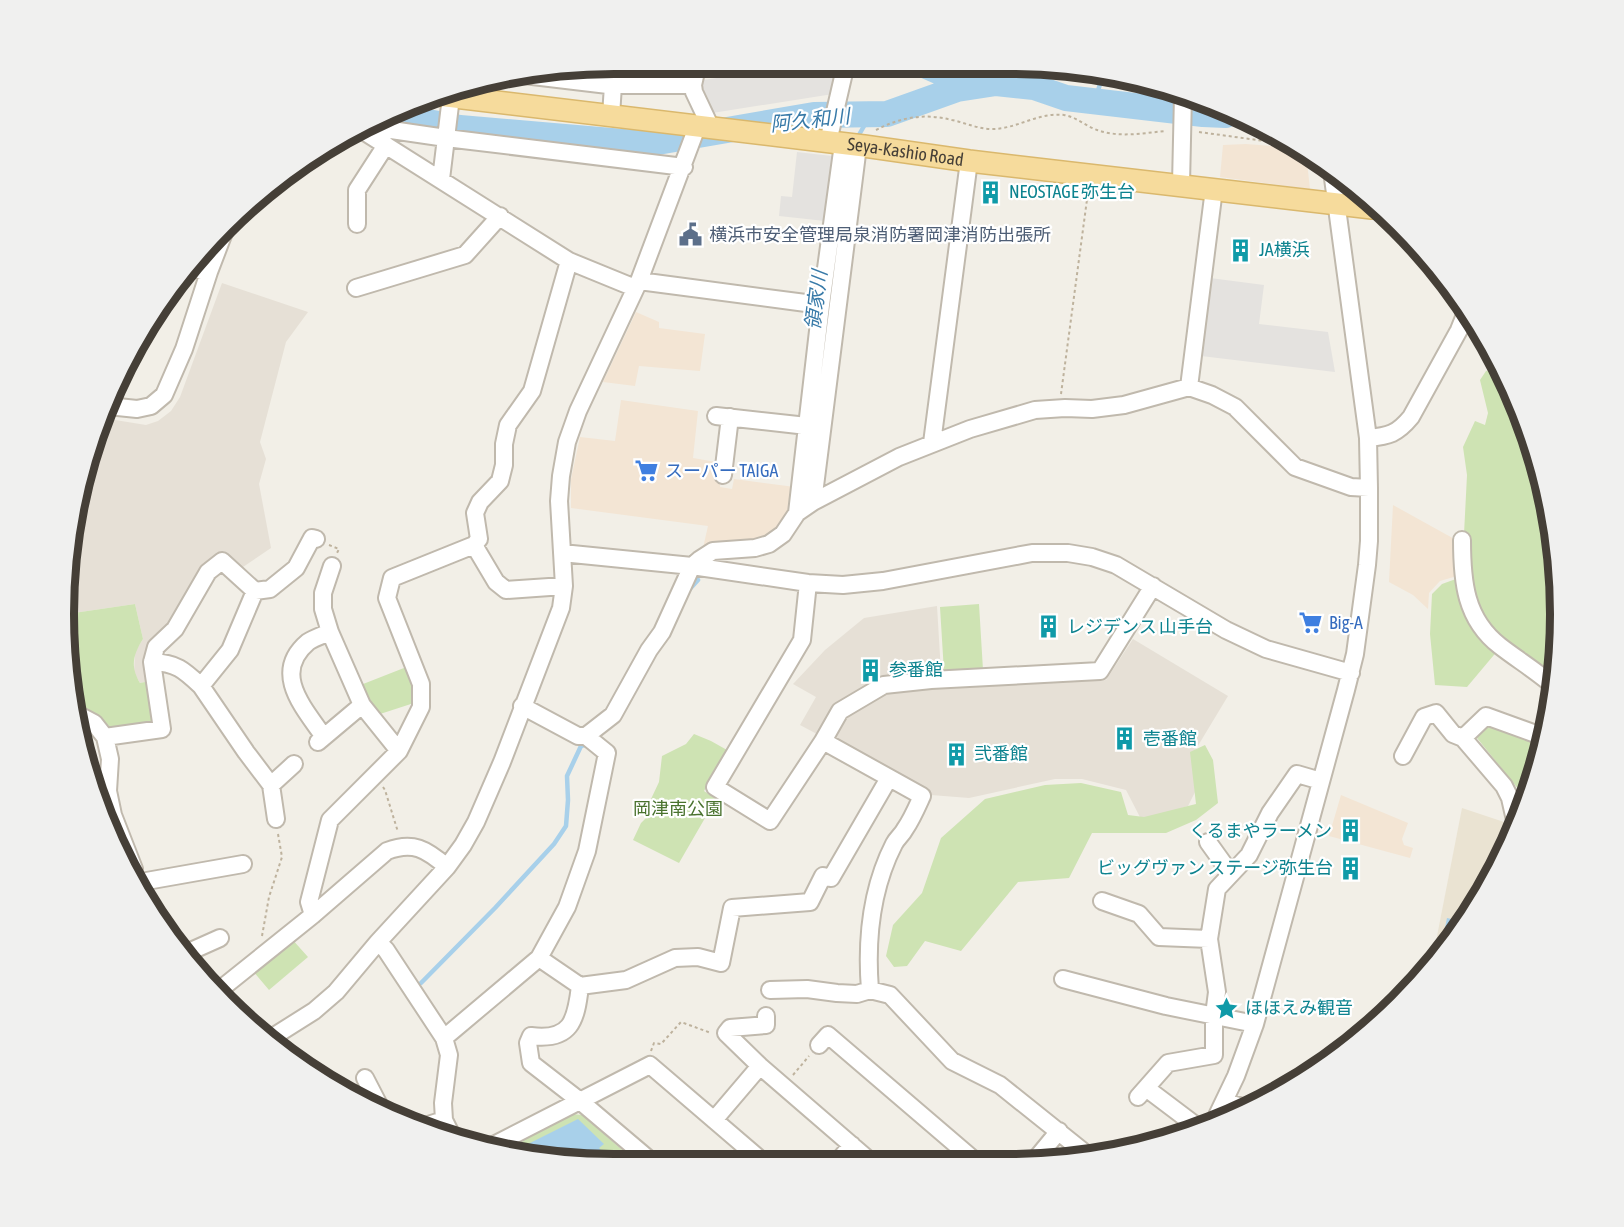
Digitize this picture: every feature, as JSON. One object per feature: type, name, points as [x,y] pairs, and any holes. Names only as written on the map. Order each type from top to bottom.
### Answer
[{"type":"main road","name":"Seya-Kashio Road","points":[[446,102],[611,116],[845,142],[969,161],[1181,184],[1366,208]]},
{"type":"street","points":[[276,1035],[314,1011],[336,992],[447,867],[476,822],[502,762],[561,608],[564,586],[559,501],[567,442],[578,411],[637,284],[684,167],[704,128],[694,92],[696,74]]},
{"type":"street","points":[[813,502],[845,142],[838,99],[844,74]]},
{"type":"street","points":[[547,78],[613,85],[693,85]]},
{"type":"street","points":[[611,116],[613,85]]},
{"type":"street","points":[[441,179],[446,136],[446,102]]},
{"type":"street","points":[[1181,184],[1183,102]]},
{"type":"street","points":[[378,128],[684,167]]},
{"type":"street","points":[[367,133],[568,261],[637,284],[821,305]]},
{"type":"street","points":[[797,513],[821,305],[845,142]]},
{"type":"street","points":[[357,224],[357,190],[386,145]]},
{"type":"street","points":[[932,443],[969,161]]},
{"type":"street","points":[[1220,1111],[1256,1024],[1351,673],[1368,549],[1368,438],[1333,181]]},
{"type":"street","points":[[1189,387],[1214,189]]},
{"type":"street","points":[[356,288],[465,255],[500,216]]},
{"type":"street","points":[[115,407],[137,409],[151,406],[164,395],[184,349],[219,245]]},
{"type":"street","points":[[313,915],[309,902],[330,820],[377,780],[399,751],[421,707],[421,684],[387,598],[392,578],[474,545],[478,539],[475,513],[480,502],[500,481],[508,425],[532,391],[568,261]]},
{"type":"street","points":[[197,270],[209,272]]},
{"type":"street","points":[[1368,438],[1386,436],[1401,429],[1411,417],[1463,320]]},
{"type":"street","points":[[522,706],[578,736],[586,736],[613,715],[649,650],[662,632],[692,566],[712,551],[754,548],[769,544],[783,534],[797,513],[813,502],[899,457],[970,429],[1035,410],[1092,409],[1124,405],[1189,387],[1212,395],[1235,407],[1295,467],[1351,487],[1369,488]]},
{"type":"street","points":[[723,475],[723,417],[807,426]]},
{"type":"street","points":[[105,737],[162,729],[152,662],[156,647],[175,629],[208,573],[222,561],[255,591],[270,589],[296,568],[312,538],[316,539]]},
{"type":"street","points":[[1462,540],[1462,576],[1472,612],[1498,645],[1546,680]]},
{"type":"street","points":[[474,545],[496,582],[506,590],[564,586]]},
{"type":"street","points":[[562,553],[692,566],[807,583],[843,585],[883,581],[1032,554],[1068,553],[1092,557],[1116,565],[1226,630],[1266,649],[1351,673]]},
{"type":"street","points":[[332,566],[322,593],[322,609],[330,632],[362,705],[399,751]]},
{"type":"street","points":[[807,583],[802,640],[715,787],[770,821],[840,711],[884,686],[931,680],[1100,671],[1153,586]]},
{"type":"street","points":[[201,686],[230,650],[255,591]]},
{"type":"street","points":[[330,632],[309,642],[296,658],[291,683],[296,696],[321,740],[362,705]]},
{"type":"street","points":[[152,662],[168,662],[182,668],[201,686],[270,785],[276,819]]},
{"type":"street","points":[[1403,756],[1424,717],[1436,713],[1453,734],[1464,738],[1504,786],[1513,810]]},
{"type":"street","points":[[1464,738],[1486,716],[1536,734]]},
{"type":"street","points":[[84,718],[94,723],[105,737],[110,759],[108,791],[113,815]]},
{"type":"street","points":[[444,1038],[539,958],[567,907],[587,851],[607,753],[586,736]]},
{"type":"street","points":[[823,741],[922,796],[906,829],[895,841],[877,882],[869,938],[870,990]]},
{"type":"street","points":[[270,785],[294,764]]},
{"type":"street","points":[[1190,1123],[1142,1092],[1168,1063],[1214,1056],[1214,1015],[1217,992],[1209,939],[1217,889],[1249,855],[1270,813],[1297,774],[1321,781]]},
{"type":"street","points":[[539,958],[580,986],[626,980],[675,958],[698,957],[721,963],[732,908],[810,902],[824,876],[831,878],[889,778]]},
{"type":"street","points":[[223,986],[263,944],[313,915],[400,841],[412,845],[447,867]]},
{"type":"street","points":[[1208,842],[1231,874]]},
{"type":"street","points":[[145,881],[243,864]]},
{"type":"street","points":[[1102,901],[1138,914],[1159,937],[1209,939]]},
{"type":"street","points":[[192,951],[220,939]]},
{"type":"street","points":[[378,942],[386,950],[444,1038],[449,1054],[443,1103],[444,1120],[448,1127]]},
{"type":"street","points":[[1063,979],[1166,1006],[1256,1024]]},
{"type":"street","points":[[580,986],[578,1003],[564,1033],[547,1038],[531,1036],[528,1043],[531,1062],[643,1154]]},
{"type":"street","points":[[770,990],[807,989],[857,994],[870,990],[890,995],[952,1061],[1000,1085],[1081,1149]]},
{"type":"street","points":[[766,1016],[766,1024],[730,1028],[726,1032],[760,1066],[862,1154]]},
{"type":"street","points":[[819,1045],[828,1035],[967,1154]]},
{"type":"street","points":[[501,1141],[650,1065],[754,1154]]},
{"type":"street","points":[[714,1120],[760,1066]]},
{"type":"street","points":[[365,1078],[375,1098]]},
{"type":"street","points":[[1224,1102],[1234,1105]]},
{"type":"street","points":[[435,1123],[444,1120]]},
{"type":"street","points":[[1041,1152],[1059,1131]]},
{"type":"street","points":[[844,1154],[852,1145]]},
{"type":"path","points":[[845,142],[909,117],[928,116],[953,120],[975,128],[993,129],[1009,127],[1050,114],[1067,116],[1095,130],[1111,134],[1127,135],[1183,127],[1274,142]]},
{"type":"path","points":[[1059,408],[1090,174]]},
{"type":"path","points":[[377,780],[386,790],[400,841]]},
{"type":"path","points":[[263,944],[269,897],[282,857],[279,841]]},
{"type":"path","points":[[650,1065],[649,1057],[654,1043],[662,1044],[681,1022],[704,1029]]},
{"type":"path","points":[[784,1086],[819,1045]]},
{"type":"shaded area","points":[[742,74],[837,76],[833,94],[706,114],[697,81]]},
{"type":"shaded area","points":[[1223,145],[1272,146],[1304,161],[1307,163],[1310,189],[1220,177]]},
{"type":"shaded area","points":[[797,152],[832,156],[825,221],[779,216],[781,196],[792,197]]},
{"type":"shaded area","points":[[1210,278],[1264,285],[1259,324],[1328,332],[1335,372],[1201,356]]},
{"type":"shaded area","points":[[222,283],[308,312],[286,342],[260,442],[266,459],[259,484],[271,548],[237,571],[223,555],[171,625],[150,681],[140,683],[134,673],[135,652],[143,639],[135,604],[74,613],[78,543],[92,474],[110,419],[146,425],[158,421],[171,411],[180,397]]},
{"type":"shaded area","points":[[636,312],[659,322],[659,328],[705,334],[700,371],[639,366],[635,386],[603,382]]},
{"type":"shaded area","name":"スーパー TAIGA","points":[[621,400],[698,411],[693,458],[722,463],[720,487],[732,489],[734,479],[795,487],[792,513],[765,541],[703,548],[708,526],[571,508],[571,479],[580,437],[615,441]]},
{"type":"shaded area","points":[[1393,505],[1458,541],[1457,576],[1440,581],[1429,593],[1428,609],[1413,595],[1389,582]]},
{"type":"shaded area","points":[[937,606],[942,689],[1106,680],[1133,639],[1228,696],[1193,754],[1195,792],[1188,806],[1142,821],[1126,790],[1082,779],[1055,779],[969,798],[931,795],[800,725],[816,697],[793,684],[825,650],[864,618]]},
{"type":"shaded area","name":"くるまやラーメン","points":[[1341,795],[1408,823],[1402,839],[1404,845],[1413,848],[1410,858],[1329,836]]},
{"type":"shaded area","points":[[1462,808],[1508,823],[1478,884],[1435,947]]},
{"type":"green space","points":[[1492,370],[1509,407],[1522,440],[1540,508],[1549,578],[1550,614],[1547,677],[1504,643],[1467,687],[1435,685],[1430,634],[1432,594],[1442,584],[1467,575],[1464,534],[1467,475],[1463,447],[1475,421],[1485,425],[1488,413],[1480,380],[1486,371]]},
{"type":"green space","points":[[135,604],[143,639],[135,655],[134,666],[140,683],[150,681],[154,719],[150,723],[110,727],[82,707],[75,649],[74,613]]},
{"type":"green space","points":[[979,604],[983,670],[944,672],[940,607]]},
{"type":"green space","points":[[409,666],[417,684],[414,703],[377,715],[358,686]]},
{"type":"green space","points":[[1487,724],[1535,741],[1520,793],[1519,790],[1477,738]]},
{"type":"green space","name":"岡津南公園","points":[[694,734],[727,750],[704,791],[716,799],[679,863],[633,840],[646,818],[659,782],[662,756],[686,744]]},
{"type":"green space","points":[[1205,745],[1213,760],[1218,803],[1196,820],[1166,833],[1092,833],[1069,878],[1018,882],[961,951],[925,941],[907,966],[894,967],[886,956],[893,925],[922,893],[941,838],[985,799],[1045,785],[1081,783],[1121,792],[1128,815],[1144,817],[1196,804],[1190,752]]},
{"type":"green space","points":[[291,938],[308,957],[269,990],[252,970]]},
{"type":"green space","points":[[573,1114],[582,1115],[627,1154],[543,1149],[514,1144]]},
{"type":"water","points":[[1447,918],[1455,920],[1443,936]]},
{"type":"water","points":[[578,1119],[604,1144],[599,1148],[604,1153],[543,1149],[524,1146]]},
{"type":"waterway","points":[[951,74],[982,81]]},
{"type":"waterway","name":"阿久和川","points":[[402,117],[460,128],[646,144],[814,115],[887,114],[957,89],[996,83],[1034,87],[1066,98],[1216,115]]},
{"type":"waterway","points":[[1095,101],[1100,84]]},
{"type":"waterway","name":"領家川","points":[[856,140],[871,114]]},
{"type":"waterway","points":[[688,591],[698,580]]},
{"type":"waterway","points":[[421,983],[554,844],[566,826],[567,776],[581,746],[587,744]]},
{"type":"place","name":"NEOSTAGE 弥生台","points":[[991,192]]},
{"type":"place","name":"横浜市安全管理局泉消防署岡津消防出張所","points":[[691,235]]},
{"type":"place","name":"JA横浜","points":[[1241,250]]},
{"type":"place","name":"スーパー TAIGA","points":[[647,471]]},
{"type":"place","name":"Big-A","points":[[1311,623]]},
{"type":"place","name":"レジデンス 山手台","points":[[1049,627]]},
{"type":"place","name":"参番館","points":[[871,670]]},
{"type":"place","name":"壱番館","points":[[1125,739]]},
{"type":"place","name":"弐番館","points":[[956,754]]},
{"type":"place","name":"くるまやラーメン","points":[[1350,831]]},
{"type":"place","name":"ビッグヴァン ステージ弥生台","points":[[1351,868]]},
{"type":"place","name":"ほほえみ観音","points":[[1227,1008]]}]
